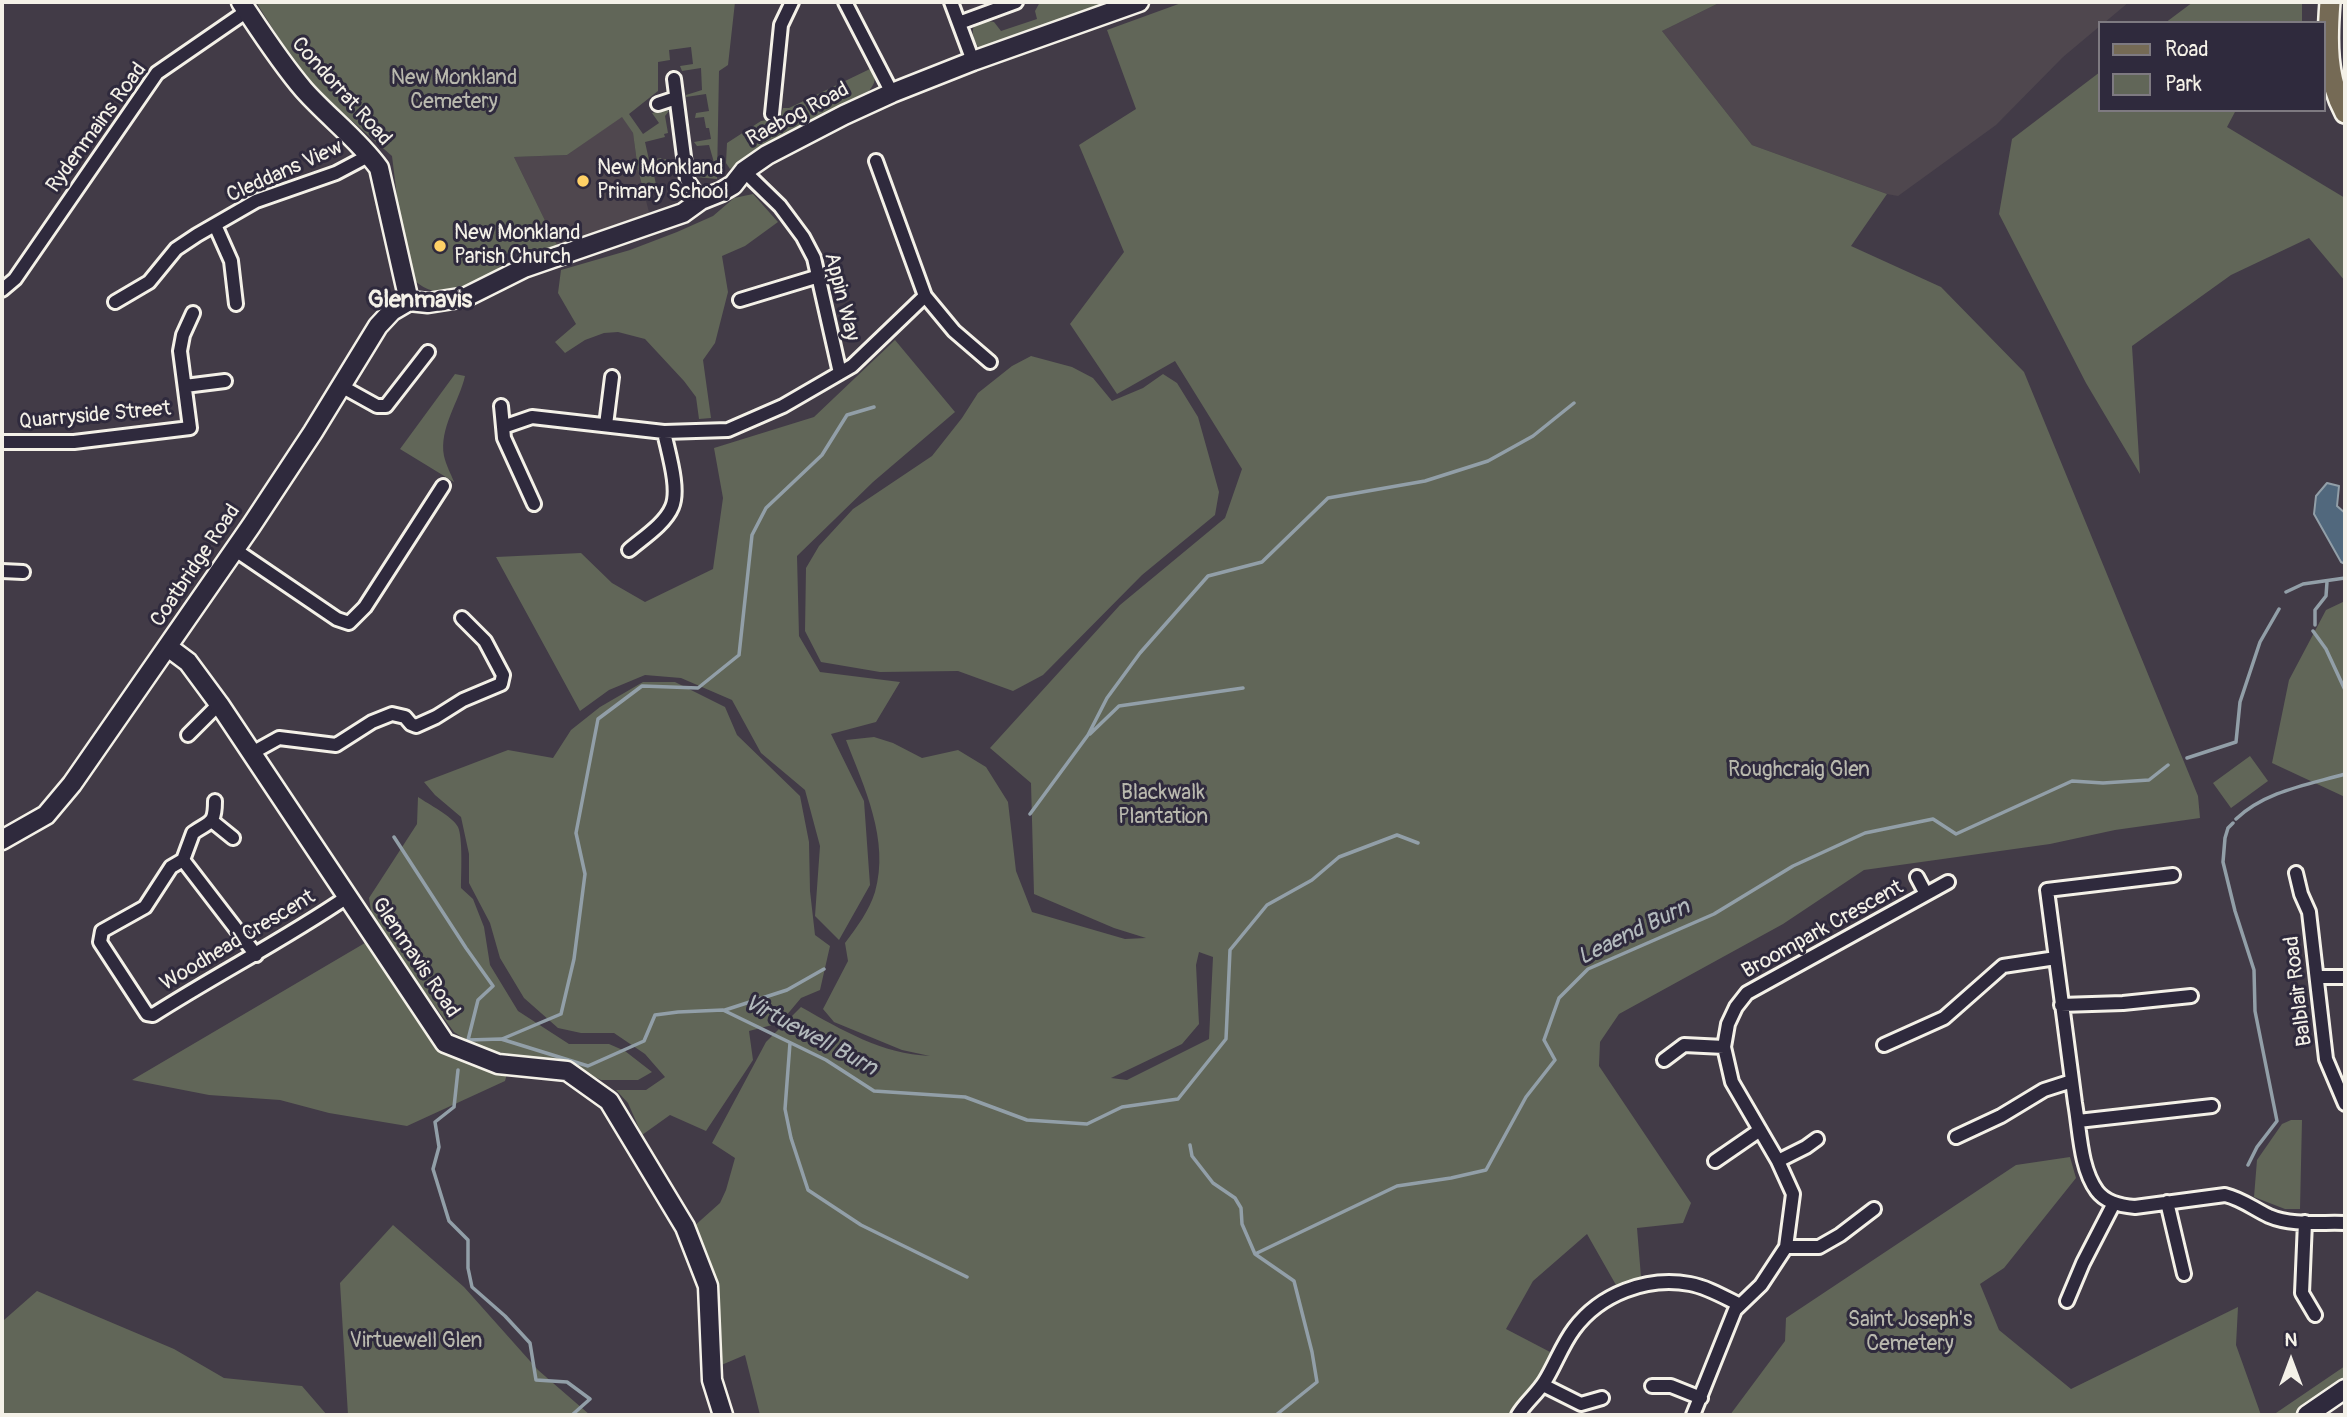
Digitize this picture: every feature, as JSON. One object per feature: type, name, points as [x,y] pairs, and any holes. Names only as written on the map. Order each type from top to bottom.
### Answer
[{"type":"main road","name":"Raebog Road","points":[[409,301],[428,303],[466,297],[524,268],[682,213],[701,200],[733,185],[744,171],[767,155],[892,93],[1139,2]]},
{"type":"main road","points":[[2330,2],[2330,72],[2345,113]]},
{"type":"main road","name":"Condorrat Road","points":[[244,6],[276,55],[304,90],[370,155],[379,168],[409,301]]},
{"type":"main road","name":"Coatbridge Road","points":[[2,840],[46,815],[72,784],[168,648],[313,432],[378,326],[392,311],[409,301]]},
{"type":"main road","name":"Glenmavis Road","points":[[168,648],[188,662],[219,704],[445,1043],[498,1064],[567,1071],[608,1101],[685,1227],[708,1286],[712,1380],[723,1415]]},
{"type":"main road","points":[[2307,1415],[2345,1389]]},
{"type":"street","points":[[772,114],[781,25],[792,2]]},
{"type":"street","points":[[845,2],[892,93]]},
{"type":"street","points":[[951,2],[973,61]]},
{"type":"street","points":[[959,23],[1016,2]]},
{"type":"street","name":"Rydenmains Road","points":[[2,290],[15,279],[157,73],[244,6]]},
{"type":"street","points":[[674,79],[687,180],[701,200]]},
{"type":"street","points":[[658,104],[676,98]]},
{"type":"street","name":"Cleddans View","points":[[115,302],[149,282],[176,248],[256,201],[336,173],[370,155]]},
{"type":"street","points":[[876,161],[925,296],[954,331],[990,362]]},
{"type":"street","name":"Appin Way","points":[[744,171],[780,206],[803,237],[814,258],[840,373]]},
{"type":"street","name":"Cleddans View","points":[[215,225],[231,261],[236,304]]},
{"type":"street","points":[[740,300],[819,276]]},
{"type":"street","points":[[503,427],[532,417],[664,432],[728,430],[783,405],[852,366],[925,296]]},
{"type":"street","name":"Quarryside Street","points":[[2,442],[74,442],[190,428],[180,351],[183,335],[193,313]]},
{"type":"street","points":[[341,386],[377,405],[387,406],[428,352]]},
{"type":"street","points":[[402,364],[413,373]]},
{"type":"street","points":[[606,425],[611,377]]},
{"type":"street","name":"Quarryside Street","points":[[185,386],[225,381]]},
{"type":"street","points":[[501,406],[505,439],[534,504]]},
{"type":"street","points":[[629,550],[672,508],[675,496],[664,432]]},
{"type":"street","points":[[234,549],[337,619],[349,623],[365,607],[443,486]]},
{"type":"street","points":[[2,570],[23,572]]},
{"type":"street","points":[[252,753],[279,738],[336,745],[372,722],[393,714],[405,717],[416,726],[463,700],[501,684],[503,675],[485,641],[462,618]]},
{"type":"street","points":[[188,735],[219,704]]},
{"type":"street","points":[[215,801],[215,817],[193,833],[183,860],[256,955]]},
{"type":"street","points":[[212,821],[233,838]]},
{"type":"street","name":"Woodhead Crescent","points":[[183,860],[171,867],[145,907],[102,931],[99,936],[100,942],[147,1014],[153,1015],[208,980],[256,955],[347,897]]},
{"type":"street","name":"Balblair Road","points":[[2296,873],[2309,912],[2326,1059],[2345,1104]]},
{"type":"street","points":[[2173,875],[2047,890],[2061,1005],[2087,1171],[2098,1193],[2114,1203],[2135,1208],[2225,1195],[2239,1198],[2283,1221],[2345,1219]]},
{"type":"street","name":"Broompark Crescent","points":[[1917,877],[1926,894]]},
{"type":"street","name":"Broompark Crescent","points":[[1693,1415],[1735,1310],[1762,1285],[1786,1247],[1793,1194],[1778,1161],[1732,1082],[1724,1047],[1728,1024],[1736,1007],[1747,993],[1948,882]]},
{"type":"street","points":[[1884,1045],[1944,1018],[2003,966],[2056,958]]},
{"type":"street","points":[[2317,977],[2345,977]]},
{"type":"street","points":[[2061,1005],[2123,1003],[2191,996]]},
{"type":"street","points":[[1664,1059],[1684,1045],[1724,1047]]},
{"type":"street","points":[[1956,1137],[2000,1116],[2044,1090],[2072,1082]]},
{"type":"street","points":[[2078,1121],[2212,1106]]},
{"type":"street","points":[[1715,1161],[1760,1129]]},
{"type":"street","points":[[1778,1161],[1817,1139]]},
{"type":"street","points":[[2167,1202],[2184,1274]]},
{"type":"street","points":[[2067,1301],[2114,1203]]},
{"type":"street","points":[[1786,1247],[1819,1247],[1874,1209]]},
{"type":"street","points":[[2305,1222],[2302,1293],[2315,1315]]},
{"type":"street","points":[[1518,1415],[1543,1385],[1574,1329],[1596,1306],[1613,1295],[1661,1282],[1691,1284],[1740,1305]]},
{"type":"street","points":[[1543,1385],[1581,1404],[1602,1398]]},
{"type":"street","points":[[1652,1386],[1671,1386],[1701,1398]]},
{"type":"shaded area","points":[[1721,2],[2129,2],[2106,21],[2098,21],[2098,28],[2063,57],[1996,125],[1898,196],[1752,145],[1662,31]]},
{"type":"shaded area","name":"New Monkland Primary School","points":[[622,116],[633,133],[638,170],[650,216],[558,247],[514,157],[567,155]]},
{"type":"green space","name":"New Monkland Cemetery","points":[[256,2],[735,2],[728,65],[719,71],[717,179],[696,177],[697,169],[715,166],[709,145],[697,146],[694,142],[711,139],[704,117],[695,118],[696,113],[709,111],[706,94],[686,97],[702,90],[701,68],[682,71],[680,66],[693,64],[691,47],[669,50],[670,60],[658,62],[658,91],[629,114],[643,134],[659,123],[652,113],[666,109],[669,111],[665,116],[668,133],[664,134],[665,137],[645,142],[649,160],[666,159],[666,162],[652,166],[657,189],[644,193],[633,133],[622,117],[567,155],[514,157],[558,247],[529,257],[517,244],[504,257],[507,261],[470,285],[443,292],[430,290],[417,283],[406,270],[392,156],[312,86]]},
{"type":"green space","points":[[1040,2],[1116,2],[979,48],[973,36],[976,24],[994,22],[1001,31],[1037,19],[1035,11]]},
{"type":"green space","points":[[1184,2],[1721,2],[1662,31],[1752,145],[1887,194],[1851,246],[1941,287],[2024,372],[2198,796],[2200,818],[2115,830],[2050,844],[1864,870],[1783,924],[1619,1014],[1600,1042],[1599,1066],[1691,1203],[1683,1223],[1637,1228],[1641,1277],[1616,1285],[1587,1234],[1533,1281],[1506,1329],[1552,1353],[1531,1389],[1511,1415],[760,1415],[745,1355],[719,1366],[692,1228],[720,1203],[726,1190],[735,1158],[712,1143],[766,1042],[801,1007],[879,1046],[930,1056],[902,1050],[834,1022],[823,1009],[848,961],[845,943],[869,906],[879,872],[873,814],[846,740],[874,737],[893,743],[922,758],[958,750],[986,767],[1008,802],[1016,871],[1032,912],[1125,939],[1146,938],[1114,928],[1034,894],[1031,783],[990,748],[1120,605],[1225,518],[1242,469],[1175,361],[1117,394],[1070,324],[1124,252],[1079,145],[1136,109],[1107,30]],"holes":[[[1199,952],[1213,957],[1209,1039],[1127,1080],[1111,1078],[1182,1044],[1199,1024],[1196,965]]]},
{"type":"green space","points":[[2193,2],[2302,2],[2302,21],[2168,21]]},
{"type":"green space","points":[[872,68],[875,80],[869,91],[757,148],[730,169],[726,163],[727,143],[761,121],[780,118],[783,108],[789,108]]},
{"type":"green space","points":[[2098,74],[2098,112],[2235,112],[2227,127],[2345,198],[2345,281],[2309,238],[2231,275],[2132,346],[2140,474],[2086,383],[1999,214],[2012,139]]},
{"type":"green space","points":[[753,194],[778,222],[745,246],[722,256],[728,292],[715,343],[703,360],[711,418],[699,419],[696,397],[645,339],[618,332],[604,333],[585,340],[565,353],[555,342],[576,324],[558,293],[561,270],[630,250],[677,232],[713,216],[734,198]]},
{"type":"green space","points":[[895,340],[955,412],[873,482],[797,556],[799,636],[820,672],[900,682],[876,722],[831,734],[864,801],[870,885],[839,940],[815,916],[820,846],[805,790],[761,753],[732,700],[681,678],[645,675],[609,690],[580,711],[496,557],[581,553],[612,583],[645,602],[713,569],[723,498],[714,448],[814,417]]},
{"type":"green space","points":[[1031,356],[1072,367],[1093,378],[1112,401],[1143,388],[1163,374],[1177,383],[1198,417],[1219,492],[1215,515],[1142,575],[1043,675],[1013,691],[958,671],[880,672],[821,662],[805,631],[806,568],[819,546],[853,509],[932,456],[978,393],[1012,366]]},
{"type":"green space","points":[[455,374],[465,376],[447,425],[443,446],[454,482],[400,449]]},
{"type":"green space","points":[[2345,601],[2345,797],[2272,763],[2289,680],[2326,610]]},
{"type":"green space","points":[[643,682],[675,682],[725,707],[737,735],[800,796],[809,842],[810,891],[815,935],[830,946],[820,990],[801,998],[780,1023],[749,1031],[753,1060],[706,1131],[670,1115],[642,1135],[628,1103],[616,1090],[646,1090],[665,1077],[645,1054],[614,1033],[581,1033],[558,1028],[524,998],[500,958],[490,923],[469,883],[469,854],[461,817],[424,782],[508,750],[553,758],[571,730],[600,707]]},
{"type":"green space","points":[[2250,756],[2268,781],[2231,808],[2213,783]]},
{"type":"green space","points":[[418,797],[458,827],[461,888],[473,899],[484,927],[490,965],[518,1011],[569,1044],[609,1044],[625,1051],[652,1072],[638,1080],[601,1080],[554,1060],[520,1057],[477,1047],[454,1032],[373,923],[369,898],[417,824]]},
{"type":"green space","points":[[370,940],[436,1041],[508,1070],[505,1081],[407,1126],[329,1113],[280,1100],[209,1095],[132,1080]]},
{"type":"green space","points":[[2291,1120],[2302,1120],[2300,1209],[2285,1209],[2254,1197],[2257,1160],[2282,1124]]},
{"type":"green space","name":"Saint Joseph's Cemetery","points":[[2070,1157],[2076,1178],[2004,1268],[1980,1284],[1999,1330],[2071,1389],[2238,1307],[2236,1345],[2261,1415],[1730,1415],[1785,1341],[1786,1318],[2016,1165]]},
{"type":"green space","name":"Virtuewell Glen","points":[[393,1225],[464,1287],[538,1370],[590,1415],[348,1415],[340,1283]]},
{"type":"green space","points":[[37,1291],[174,1349],[224,1378],[302,1386],[327,1415],[2,1415],[2,1319]]},
{"type":"green space","points":[[2345,1366],[2345,1382],[2295,1415],[2273,1415]]},
{"type":"water","points":[[2327,483],[2339,486],[2337,506],[2345,513],[2345,564],[2341,562],[2314,514],[2316,496]]},
{"type":"waterway","points":[[1030,814],[1088,735],[1107,698],[1140,653],[1208,576],[1262,562],[1328,498],[1425,481],[1488,461],[1533,436],[1574,403]]},
{"type":"waterway","points":[[502,1039],[561,1014],[574,959],[585,874],[576,833],[598,719],[642,686],[698,688],[739,655],[752,535],[766,508],[822,455],[847,415],[874,407]]},
{"type":"waterway","name":"Leaend Burn","points":[[2286,592],[2303,584],[2345,578]]},
{"type":"waterway","points":[[2315,625],[2315,610],[2326,596],[2327,582]]},
{"type":"waterway","name":"Leaend Burn","points":[[2187,758],[2236,742],[2240,702],[2260,642],[2279,609]]},
{"type":"waterway","points":[[2313,631],[2326,649],[2345,690]]},
{"type":"waterway","points":[[1090,734],[1119,706],[1243,688]]},
{"type":"waterway","name":"Leaend Burn","points":[[1276,1415],[1317,1382],[1294,1281],[1255,1254],[1397,1186],[1486,1170],[1526,1097],[1555,1060],[1544,1040],[1559,998],[1588,969],[1714,914],[1793,866],[1865,833],[1933,819],[1956,834],[2072,781],[2103,783],[2149,780],[2168,765]]},
{"type":"waterway","points":[[2236,819],[2274,795],[2345,774]]},
{"type":"waterway","points":[[2233,823],[2225,838],[2223,862],[2254,970],[2255,1011],[2277,1121],[2257,1147],[2248,1165]]},
{"type":"waterway","name":"Virtuewell Burn","points":[[394,837],[493,986],[478,1000],[468,1040],[501,1039],[588,1066],[644,1041],[655,1015],[723,1010],[826,1060],[874,1091],[965,1097],[1027,1120],[1087,1124],[1122,1107],[1178,1099],[1226,1039],[1230,950],[1267,905],[1312,880],[1339,857],[1397,835],[1418,843]]},
{"type":"waterway","points":[[725,1010],[787,990],[824,969]]},
{"type":"waterway","points":[[790,1043],[785,1109],[791,1138],[808,1190],[861,1225],[967,1277]]},
{"type":"waterway","name":"Virtuewell Burn","points":[[458,1070],[454,1107],[435,1122],[439,1147],[433,1169],[449,1221],[468,1240],[468,1268],[472,1287],[530,1343],[536,1380],[567,1382],[590,1399],[572,1415]]},
{"type":"waterway","points":[[1190,1145],[1192,1156],[1213,1183],[1235,1198],[1241,1208],[1242,1224],[1255,1254]]},
{"type":"place","name":"New Monkland Primary School","points":[[583,181]]},
{"type":"place","name":"New Monkland Parish Church","points":[[440,246]]},
{"type":"district","name":"Glenmavis","points":[[420,301]]},
{"type":"park label","name":"Roughcraig Glen","points":[[1799,771]]},
{"type":"park label","name":"Blackwalk Plantation","points":[[1163,806]]}]
